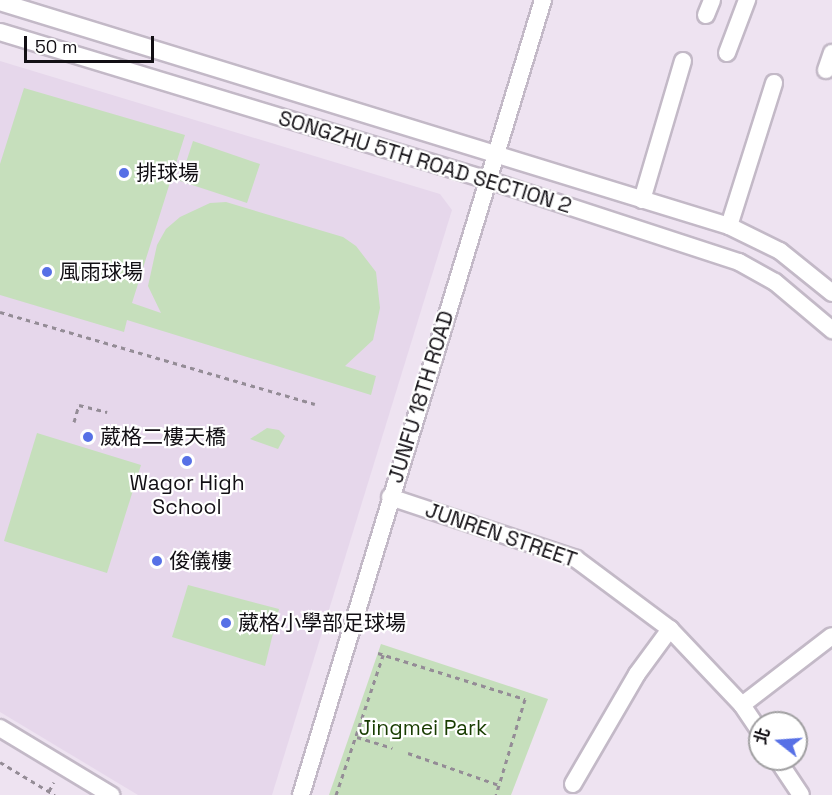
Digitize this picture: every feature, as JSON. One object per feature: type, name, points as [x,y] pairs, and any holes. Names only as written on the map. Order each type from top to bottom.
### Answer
[{"type":"street","name":"JUNFU 18TH ROAD","points":[[301,795],[543,0]]},
{"type":"street","points":[[727,53],[747,0]]},
{"type":"street","name":"SONGZHU 5TH ROAD SECTION 2","points":[[0,2],[729,226],[780,251],[832,293]]},
{"type":"street","name":"SONGZHU 5TH ROAD SECTION 2","points":[[0,32],[488,180],[739,262],[775,282],[832,330]]},
{"type":"street","points":[[826,70],[832,53]]},
{"type":"street","points":[[642,200],[683,61]]},
{"type":"street","points":[[729,226],[774,83]]},
{"type":"street","name":"JUNREN STREET","points":[[390,497],[576,559],[670,629],[748,714]]},
{"type":"street","points":[[573,784],[637,674],[670,629]]},
{"type":"street","points":[[742,705],[832,636]]},
{"type":"street","points":[[0,728],[111,795]]},
{"type":"street","points":[[785,771],[801,795]]},
{"type":"path","points":[[0,312],[315,404]]},
{"type":"path","points":[[74,422],[79,405],[107,412]]},
{"type":"path","points":[[378,653],[525,699],[496,795]]},
{"type":"path","points":[[336,795],[383,655]]},
{"type":"path","points":[[357,737],[392,748]]},
{"type":"path","points":[[408,753],[499,785]]},
{"type":"path","points":[[0,762],[56,795]]},
{"type":"path","points":[[49,791],[54,782]]},
{"type":"shaded area","name":"Wagor High School","points":[[0,61],[440,194],[452,210],[272,795],[138,795],[0,712]]},
{"type":"green space","points":[[24,88],[185,135],[132,303],[161,313],[148,286],[157,245],[166,229],[180,217],[210,203],[226,202],[343,237],[356,246],[376,272],[380,308],[373,340],[345,366],[376,376],[371,395],[127,320],[124,332],[0,295],[0,164]]},
{"type":"green space","points":[[193,141],[260,164],[247,203],[180,181]]},
{"type":"green space","points":[[267,428],[279,430],[285,436],[278,449],[250,439]]},
{"type":"green space","points":[[37,433],[141,465],[107,573],[4,541]]},
{"type":"green space","name":"葳格小學部足球場","points":[[188,585],[279,609],[265,666],[172,637]]},
{"type":"green space","name":"Jingmei Park","points":[[381,644],[548,699],[511,795],[329,795]]},
{"type":"place","name":"排球場","points":[[124,173]]},
{"type":"place","name":"風雨球場","points":[[47,272]]},
{"type":"place","name":"葳格二樓天橋","points":[[88,437]]},
{"type":"place","name":"Wagor High School","points":[[187,461]]},
{"type":"place","name":"俊儀樓","points":[[157,561]]},
{"type":"place","name":"葳格小學部足球場","points":[[226,623]]}]
